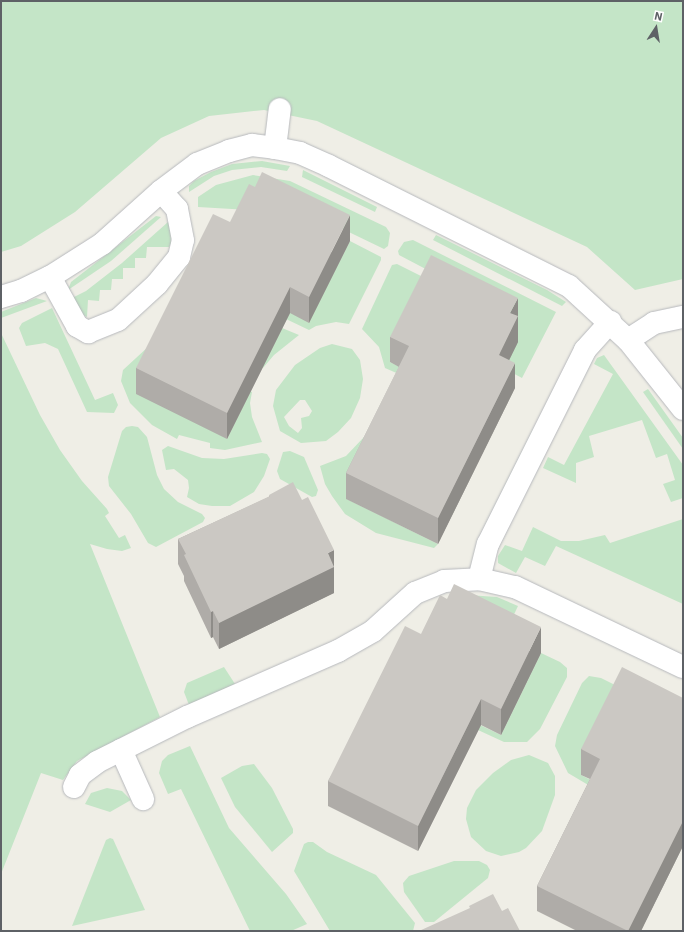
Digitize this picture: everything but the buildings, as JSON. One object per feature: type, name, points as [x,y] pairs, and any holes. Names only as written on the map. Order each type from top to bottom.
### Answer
[{"type":"street","points":[[275,148],[280,109]]},
{"type":"street","points":[[1,297],[22,291],[50,277],[102,244],[161,191],[197,164],[229,150],[252,145],[275,148],[300,153],[329,166],[543,272],[578,293],[628,340],[683,409]]},
{"type":"street","points":[[50,277],[78,326],[88,332],[118,320],[158,284],[179,257],[183,240],[177,209],[161,191]]},
{"type":"street","points":[[628,340],[654,323],[683,317]]},
{"type":"street","points":[[479,579],[488,544],[585,350],[610,322]]},
{"type":"street","points":[[74,787],[86,771],[121,750],[187,718],[338,652],[373,630],[415,593],[444,582],[479,579],[507,584],[530,593],[683,667]]},
{"type":"street","points":[[121,750],[143,799]]},
{"type":"green space","points":[[1,1],[683,1],[683,279],[635,290],[587,247],[317,121],[264,110],[209,116],[161,138],[75,212],[21,246],[1,252]]},
{"type":"green space","points":[[262,161],[290,166],[287,171],[261,167],[232,170],[214,176],[189,192],[189,186],[194,181],[211,172],[232,164]]},
{"type":"green space","points":[[303,170],[377,207],[375,212],[302,177]]},
{"type":"green space","points":[[253,175],[290,181],[386,227],[390,233],[388,246],[384,249],[326,221],[249,210],[198,207],[198,197],[216,185]]},
{"type":"green space","points":[[156,216],[161,217],[111,261],[68,290],[71,282]]},
{"type":"green space","points":[[168,222],[170,223],[171,244],[169,247],[147,247],[146,258],[135,258],[135,268],[123,268],[123,279],[112,279],[111,290],[100,290],[99,301],[88,300],[87,317],[81,314],[70,299],[86,291],[122,263]]},
{"type":"green space","points":[[436,235],[547,290],[566,302],[562,306],[433,240]]},
{"type":"green space","points":[[413,240],[556,312],[522,378],[505,369],[458,286],[399,255],[398,251],[404,242]]},
{"type":"green space","points":[[350,241],[381,257],[381,260],[349,324],[336,322],[316,326],[309,330],[286,319],[289,313],[327,286]]},
{"type":"green space","points":[[397,264],[423,277],[390,362],[420,377],[417,382],[385,368],[379,347],[362,329],[392,265]]},
{"type":"green space","points":[[36,298],[47,301],[1,318],[1,312]]},
{"type":"green space","points":[[52,308],[95,400],[113,393],[118,405],[114,413],[87,412],[58,349],[45,343],[26,346],[19,328],[22,323]]},
{"type":"green space","points":[[282,328],[299,335],[274,355],[263,368],[252,363]]},
{"type":"green space","points":[[1,333],[40,415],[60,450],[82,481],[107,509],[109,513],[105,516],[119,538],[125,535],[131,548],[122,551],[107,549],[90,544],[160,717],[77,761],[63,780],[41,773],[1,874]]},
{"type":"green space","points":[[332,344],[352,349],[360,360],[363,379],[360,398],[351,418],[338,432],[326,441],[301,443],[280,431],[273,406],[276,390],[295,365],[320,348]],"holes":[[[300,400],[305,400],[312,411],[309,416],[301,418],[302,428],[298,433],[289,426],[284,417]]]},
{"type":"green space","points":[[149,346],[227,439],[249,394],[244,388],[252,392],[250,403],[252,417],[262,442],[225,450],[210,448],[210,443],[179,435],[177,439],[152,425],[130,403],[121,381],[123,370]]},
{"type":"green space","points":[[604,355],[683,465],[683,498],[671,502],[663,484],[675,480],[667,454],[656,458],[642,420],[589,436],[594,457],[576,463],[576,483],[543,468],[548,457],[564,465],[613,374],[594,364],[597,358]]},
{"type":"green space","points":[[648,389],[683,438],[683,449],[643,392]]},
{"type":"green space","points":[[126,427],[138,427],[147,437],[157,475],[164,489],[178,502],[202,514],[205,518],[203,522],[156,547],[148,543],[131,514],[109,486],[108,477],[122,431]]},
{"type":"green space","points":[[364,437],[372,443],[347,499],[438,544],[434,548],[376,533],[345,514],[332,496],[325,484],[320,466],[346,456]]},
{"type":"green space","points":[[168,446],[202,458],[224,459],[262,453],[267,454],[270,459],[264,476],[254,492],[230,506],[212,506],[199,504],[187,497],[189,488],[188,480],[174,469],[166,470],[162,450]]},
{"type":"green space","points":[[290,451],[304,457],[318,490],[316,496],[312,497],[280,479],[277,471],[283,452]]},
{"type":"green space","points":[[683,519],[683,604],[556,546],[545,566],[525,557],[516,573],[498,563],[498,556],[505,545],[522,551],[533,527],[561,541],[579,541],[605,535],[610,543]]},
{"type":"green space","points":[[468,595],[497,597],[518,606],[509,625]]},
{"type":"green space","points":[[541,653],[560,662],[567,668],[567,677],[540,729],[527,742],[504,742],[478,730],[480,725],[501,735]]},
{"type":"green space","points":[[224,667],[235,684],[189,705],[184,692],[187,683]]},
{"type":"green space","points":[[589,676],[601,678],[683,719],[581,775],[599,784],[595,789],[568,773],[555,746],[557,735],[582,683]]},
{"type":"green space","points":[[190,746],[229,828],[286,894],[307,924],[291,931],[250,931],[181,789],[168,794],[159,773],[162,761],[168,755]]},
{"type":"green space","points":[[529,755],[548,763],[555,776],[555,795],[542,831],[526,848],[519,852],[501,856],[486,851],[471,837],[466,819],[467,808],[476,790],[493,773],[511,760]]},
{"type":"green space","points":[[254,764],[272,788],[293,829],[293,833],[272,852],[235,807],[221,778],[242,766]]},
{"type":"green space","points":[[107,788],[122,791],[131,800],[110,812],[85,804],[91,793]]},
{"type":"green space","points":[[110,838],[113,839],[145,910],[72,926],[106,840]]},
{"type":"green space","points":[[313,842],[327,852],[376,875],[415,923],[413,931],[330,931],[294,871],[304,844]]},
{"type":"green space","points":[[454,861],[479,861],[487,865],[490,870],[488,878],[434,922],[425,922],[404,892],[403,883],[409,876]]}]
